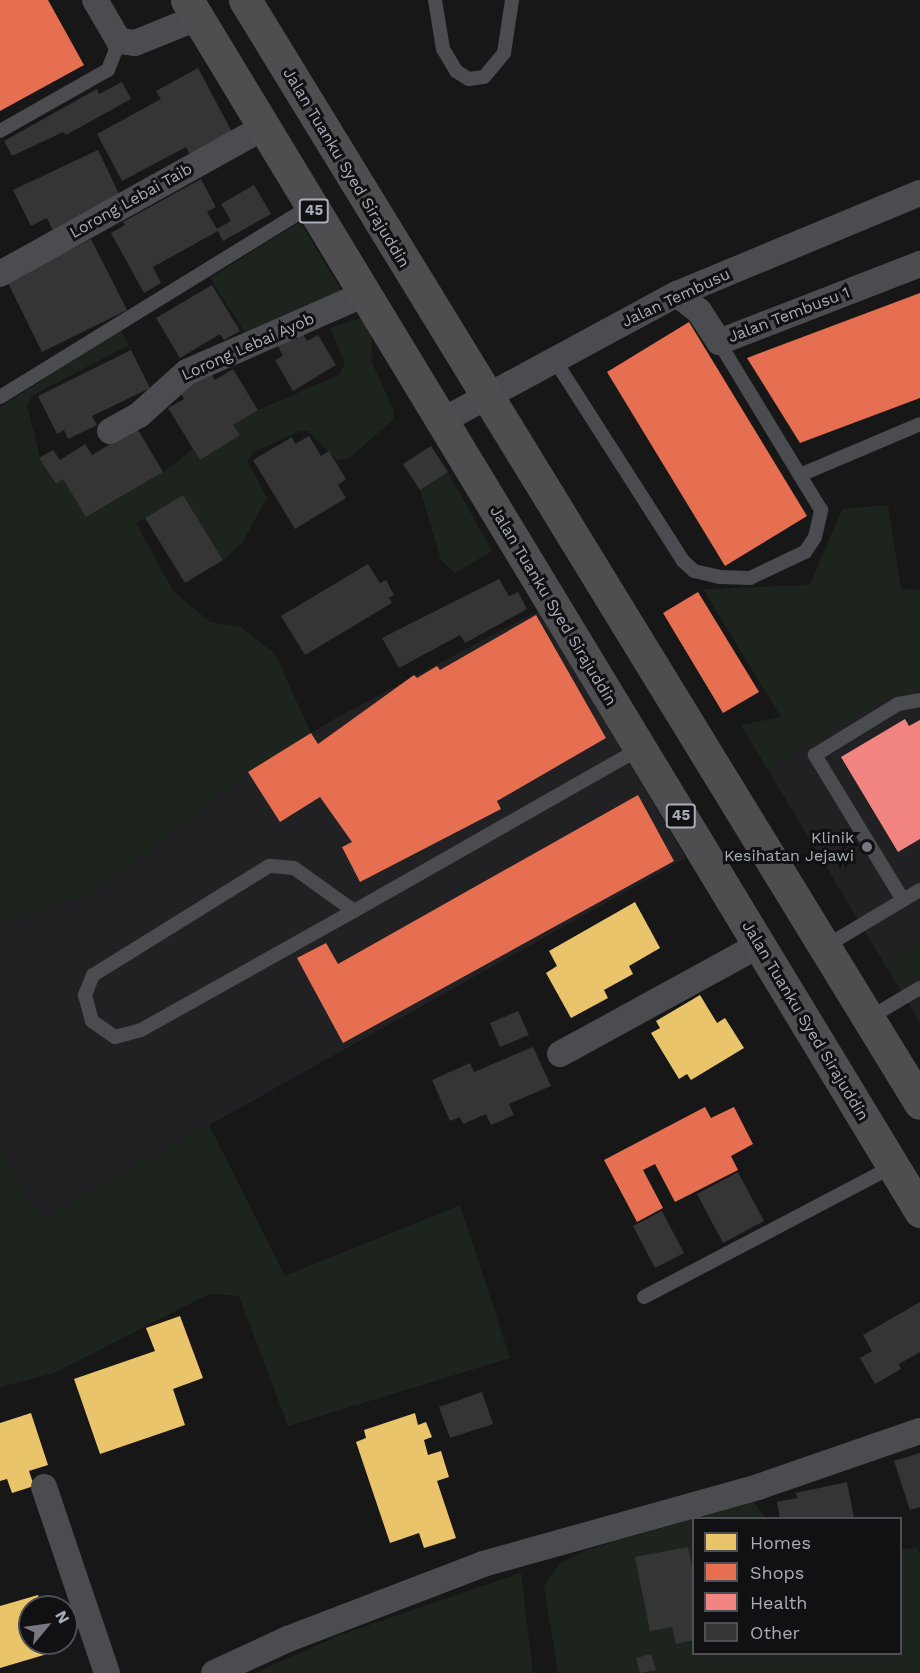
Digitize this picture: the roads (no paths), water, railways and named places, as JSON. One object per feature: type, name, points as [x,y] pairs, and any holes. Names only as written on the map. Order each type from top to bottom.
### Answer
[{"type":"highway","name":"Jalan Tuanku Syed Sirajuddin","points":[[245,0],[486,400],[826,946],[920,1103]]},
{"type":"highway","name":"Jalan Tuanku Syed Sirajuddin","points":[[192,9],[440,422],[920,1211]]},
{"type":"street","points":[[95,0],[119,41],[135,43],[192,9]]},
{"type":"street","name":"Lorong Lebai Taib","points":[[0,274],[262,128]]},
{"type":"street","name":"Jalan Tembusu","points":[[440,422],[486,400],[554,359],[677,294],[920,193]]},
{"type":"street","name":"Jalan Tembusu 1","points":[[677,294],[699,311],[719,342],[920,264]]},
{"type":"street","name":"Lorong Lebai Ayob","points":[[110,430],[139,414],[187,372],[364,294]]},
{"type":"street","points":[[560,1054],[759,945]]},
{"type":"street","points":[[214,1673],[288,1639],[483,1564],[758,1487],[920,1431]]},
{"type":"street","points":[[44,1487],[107,1673]]},
{"type":"lane","points":[[435,0],[443,49],[456,72],[469,80],[484,77],[504,53],[512,0]]},
{"type":"lane","points":[[0,131],[108,70],[119,41]]},
{"type":"lane","points":[[0,397],[311,206]]},
{"type":"lane","points":[[554,359],[682,561],[694,571],[719,577],[750,578],[805,552],[815,537],[821,510],[719,342]]},
{"type":"lane","points":[[800,475],[920,424]]},
{"type":"lane","points":[[903,900],[815,755],[898,704],[920,700]]},
{"type":"lane","points":[[354,911],[294,868],[269,866],[93,975],[85,995],[92,1021],[115,1037],[141,1030],[354,911],[639,748]]},
{"type":"lane","points":[[826,946],[920,890]]},
{"type":"lane","points":[[869,1018],[920,988]]},
{"type":"lane","points":[[644,1297],[893,1167]]},
{"type":"place","name":"Klinik Kesihatan Jejawi","points":[[867,847]]}]
